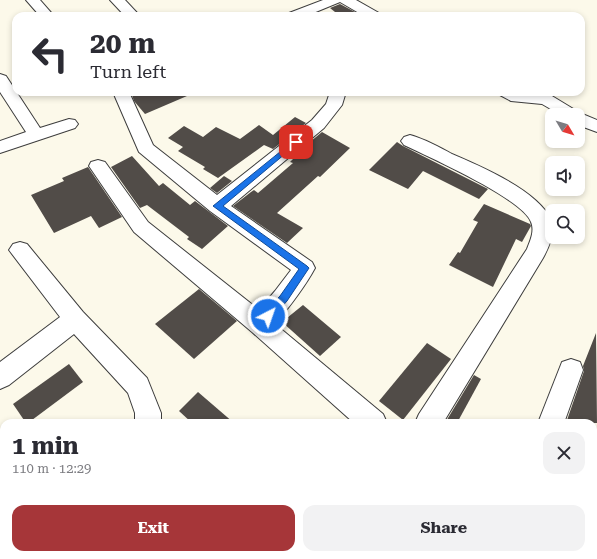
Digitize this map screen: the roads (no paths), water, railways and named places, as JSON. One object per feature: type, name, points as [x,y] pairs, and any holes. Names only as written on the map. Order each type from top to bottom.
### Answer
[{"type":"street","points":[[33,0],[44,12]]},
{"type":"street","points":[[117,0],[129,12]]},
{"type":"street","points":[[304,12],[335,0]]},
{"type":"street","points":[[346,0],[367,12]]},
{"type":"street","points":[[0,79],[36,135]]},
{"type":"street","points":[[123,96],[145,148],[217,206],[304,268],[283,298],[260,325]]},
{"type":"street","points":[[217,206],[318,124],[334,105],[338,96]]},
{"type":"street","points":[[513,96],[517,98],[546,99],[561,108]]},
{"type":"street","points":[[585,121],[597,127]]},
{"type":"street","points":[[0,147],[69,124]]},
{"type":"street","points":[[410,141],[494,182],[526,204],[540,219],[543,234],[536,252],[431,419]]},
{"type":"street","points":[[98,166],[146,232],[260,325],[369,419]]},
{"type":"street","points":[[20,250],[75,318],[138,386],[148,413],[148,419]]},
{"type":"street","points":[[0,377],[75,318]]},
{"type":"street","points":[[553,419],[571,370]]}]
